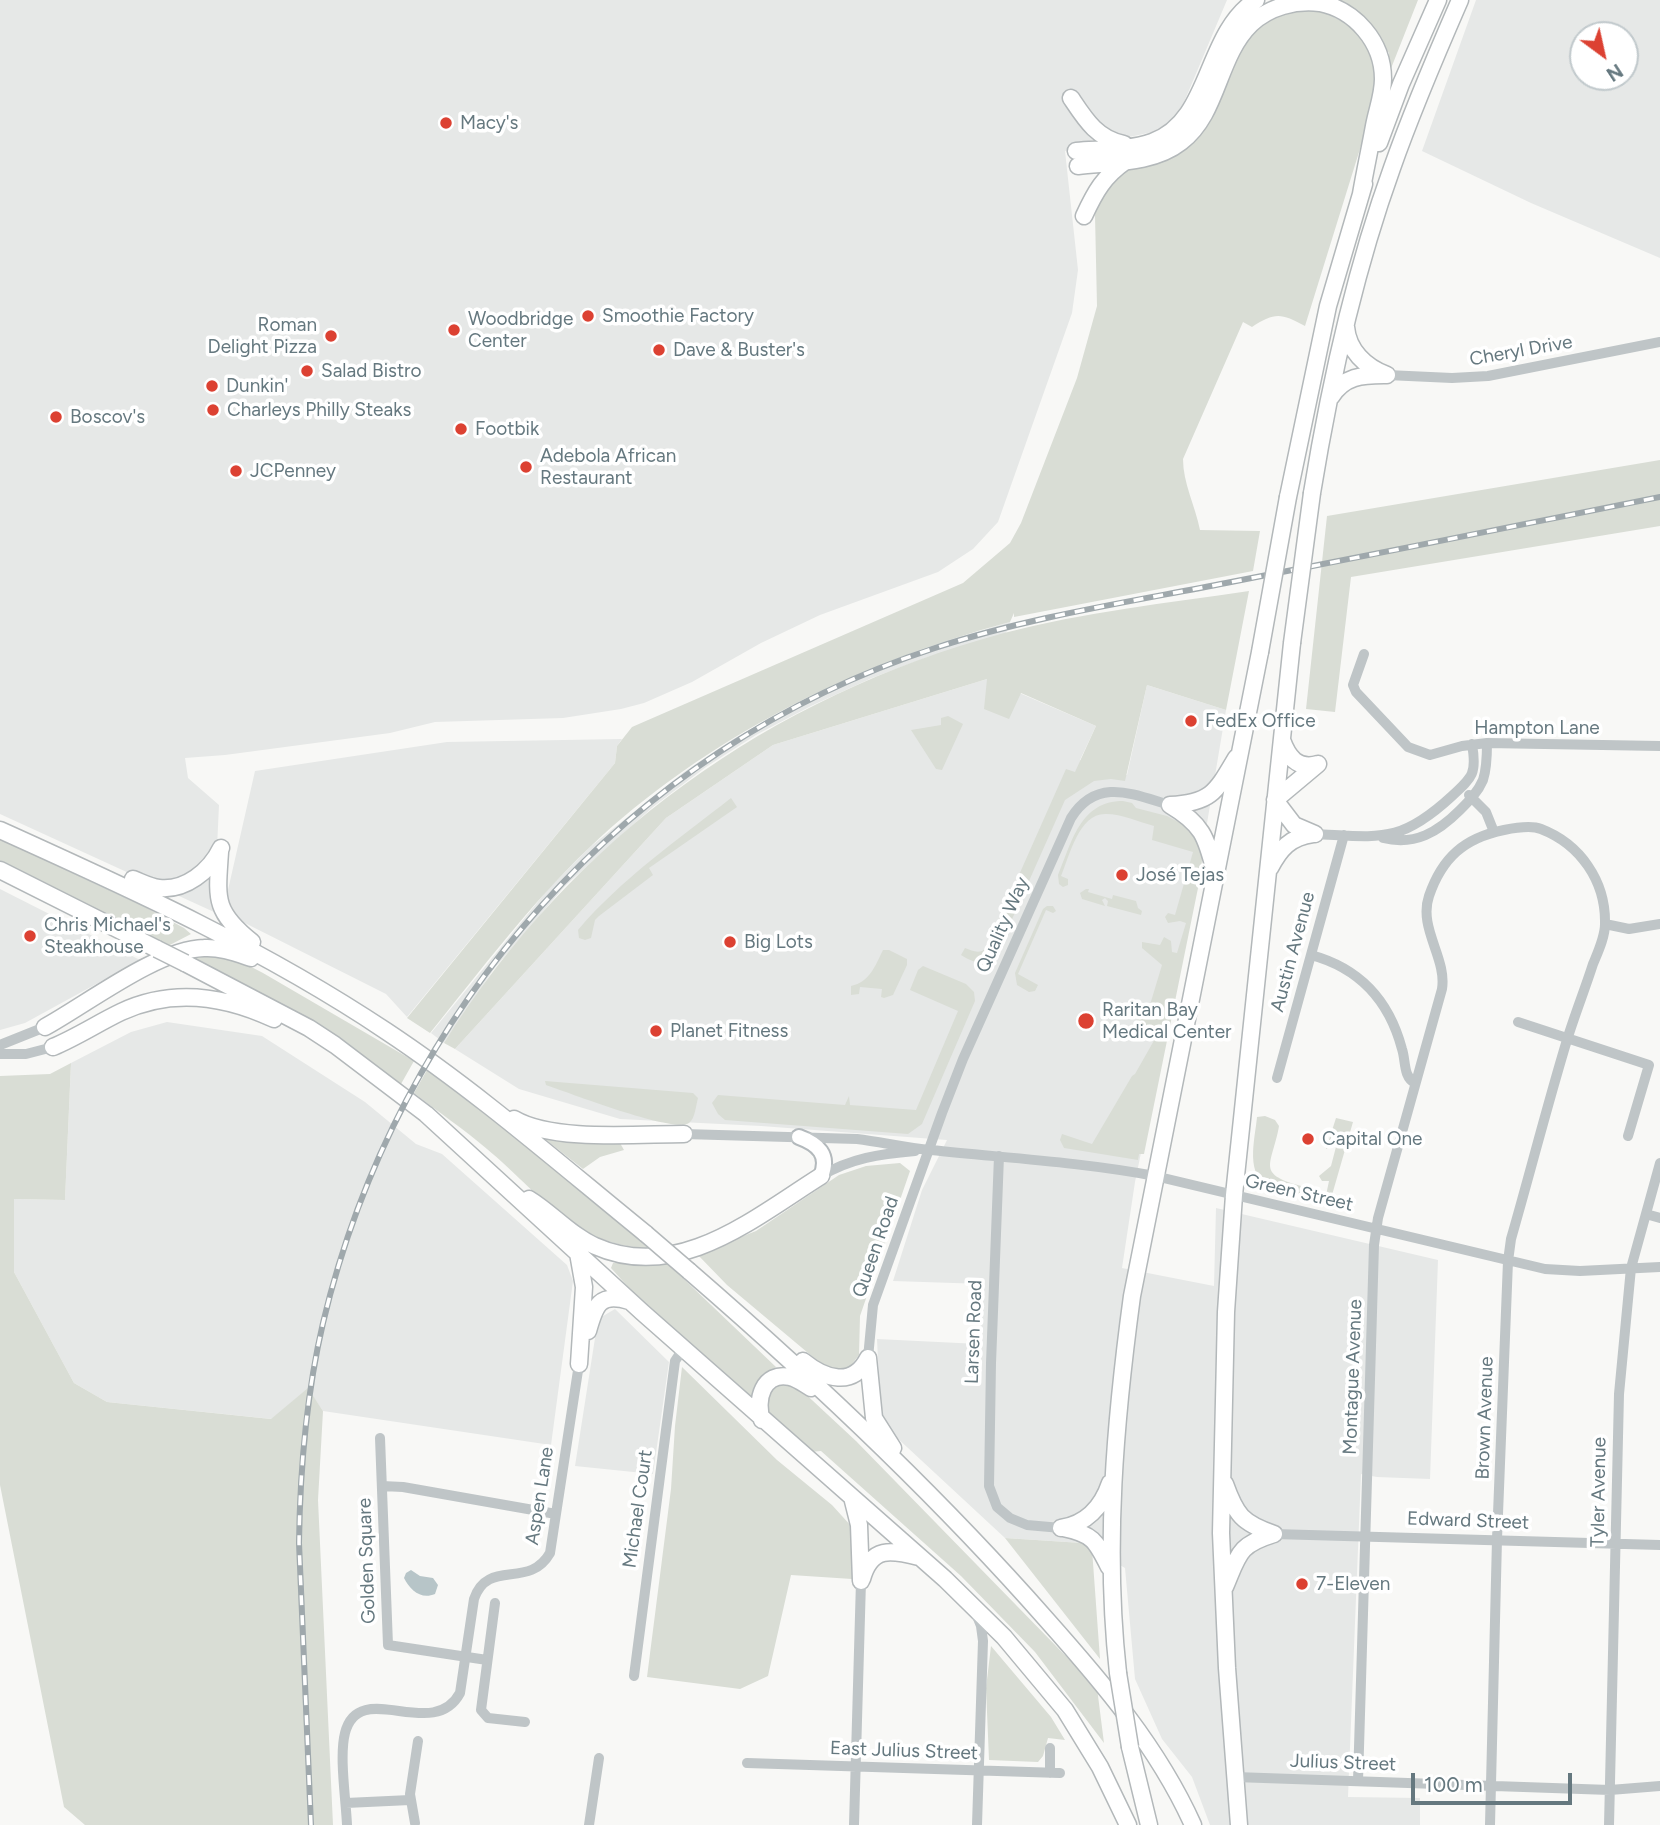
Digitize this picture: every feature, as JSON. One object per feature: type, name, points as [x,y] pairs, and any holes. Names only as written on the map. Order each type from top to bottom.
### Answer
[{"type":"highway","points":[[1084,216],[1099,185],[1129,153],[1160,139],[1183,121],[1228,29],[1238,15],[1256,0]]},
{"type":"highway","points":[[1361,194],[1391,111],[1438,0]]},
{"type":"highway","points":[[1239,1825],[1223,1592],[1221,1474],[1226,1299],[1234,1195],[1292,643],[1312,493],[1328,402],[1347,318],[1392,168],[1422,89],[1461,0]]},
{"type":"highway","points":[[1077,158],[1160,153],[1188,136],[1203,116],[1237,42],[1251,24],[1275,8],[1292,3],[1311,2],[1331,6],[1353,18],[1367,33],[1380,57],[1382,90],[1361,194],[1319,344],[1242,747],[1132,1296],[1122,1372],[1114,1471],[1111,1572],[1118,1673],[1130,1747],[1149,1825]]},
{"type":"highway","points":[[1071,98],[1098,133],[1129,153]]},
{"type":"highway","points":[[1347,318],[1347,335],[1355,353],[1387,375]]},
{"type":"highway","points":[[1328,402],[1338,387],[1352,378],[1387,375]]},
{"type":"highway","points":[[1275,800],[1318,764],[1305,766],[1296,763],[1288,754],[1281,736]]},
{"type":"highway","points":[[1170,805],[1193,803],[1210,796],[1242,747]]},
{"type":"highway","points":[[1275,800],[1294,825],[1315,834]]},
{"type":"highway","points":[[1170,805],[1200,827],[1209,848],[1216,877]]},
{"type":"highway","points":[[0,830],[181,913],[287,970],[394,1036],[479,1098],[646,1234],[837,1404],[917,1481],[1025,1595],[1099,1681],[1158,1760],[1193,1825]]},
{"type":"highway","points":[[1267,873],[1284,846],[1300,836],[1315,834]]},
{"type":"highway","points":[[59,856],[109,867],[151,887],[166,888],[182,885],[196,878],[212,863],[221,848],[218,891],[224,914],[236,929],[287,970]]},
{"type":"highway","points":[[0,870],[309,1028],[377,1076],[439,1125],[629,1301],[970,1602],[1020,1655],[1065,1710],[1100,1767],[1128,1825]]},
{"type":"highway","points":[[45,1027],[153,963],[187,950],[208,947],[221,949],[287,970]]},
{"type":"highway","points":[[53,1047],[138,1005],[168,998],[198,997],[228,1002],[266,1015],[377,1076]]},
{"type":"highway","points":[[479,1098],[528,1126],[548,1131],[684,1134]]},
{"type":"highway","points":[[498,1179],[548,1210],[570,1230],[593,1245],[622,1254],[645,1256],[676,1254],[712,1243],[821,1176]]},
{"type":"highway","points":[[578,1253],[584,1287],[579,1364]]},
{"type":"highway","points":[[579,1364],[594,1308],[607,1299],[629,1301]]},
{"type":"highway","points":[[750,1324],[828,1376],[842,1377],[856,1373],[868,1358]]},
{"type":"highway","points":[[868,1358],[874,1418],[917,1481]]},
{"type":"highway","points":[[762,1420],[758,1404],[760,1394],[765,1385],[777,1377],[798,1380],[837,1404]]},
{"type":"highway","points":[[1060,1528],[1079,1522],[1095,1511],[1108,1490],[1114,1471]]},
{"type":"highway","points":[[1221,1474],[1240,1516],[1252,1526],[1274,1534]]},
{"type":"highway","points":[[853,1500],[859,1525],[862,1581]]},
{"type":"highway","points":[[1060,1528],[1081,1532],[1092,1538],[1111,1572]]},
{"type":"highway","points":[[1223,1592],[1242,1549],[1251,1542],[1274,1534]]},
{"type":"highway","points":[[862,1581],[868,1563],[881,1553],[896,1552],[921,1558]]},
{"type":"main road","points":[[799,1137],[813,1142],[822,1152],[825,1165],[821,1176]]},
{"type":"street","name":"Cheryl Drive","points":[[1387,375],[1479,377],[1660,342]]},
{"type":"street","name":"Hampton Lane","points":[[1364,653],[1353,685],[1356,692],[1408,747],[1430,755],[1472,744],[1487,743],[1660,746]]},
{"type":"street","points":[[1315,834],[1377,836],[1408,841],[1438,830],[1479,788],[1485,773],[1487,743]]},
{"type":"street","points":[[1377,836],[1404,831],[1429,817],[1461,788],[1474,771],[1472,744]]},
{"type":"street","points":[[1461,788],[1486,811],[1494,832],[1513,828],[1538,828],[1583,856],[1602,898],[1605,924],[1629,929],[1660,924]]},
{"type":"street","name":"Quality Way","points":[[929,1150],[963,1059],[1074,812],[1088,799],[1107,791],[1128,793],[1170,805]]},
{"type":"street","points":[[1429,817],[1438,830]]},
{"type":"street","name":"Montague Avenue","points":[[1358,1781],[1376,1229],[1443,984],[1428,925],[1428,900],[1437,876],[1451,856],[1469,841],[1494,832]]},
{"type":"street","name":"Austin Avenue","points":[[1277,1078],[1343,835]]},
{"type":"street","name":"Brown Avenue","points":[[1490,1825],[1497,1539],[1508,1261],[1511,1239],[1567,1040],[1605,924]]},
{"type":"street","points":[[1311,955],[1343,966],[1375,995],[1395,1028],[1408,1076],[1415,1083]]},
{"type":"street","points":[[1518,1022],[1649,1065],[1628,1136]]},
{"type":"street","points":[[0,1045],[45,1027]]},
{"type":"street","points":[[0,1054],[26,1054],[53,1047]]},
{"type":"street","name":"Green Street","points":[[684,1134],[885,1142],[929,1150],[1090,1165],[1234,1195],[1545,1269],[1580,1271],[1660,1267]]},
{"type":"street","name":"Green Street","points":[[821,1176],[845,1163],[865,1157],[929,1150]]},
{"type":"street","name":"Queen Road","points":[[868,1358],[873,1305],[929,1150]]},
{"type":"street","name":"Larsen Road","points":[[999,1156],[989,1486],[997,1507],[1006,1515],[1018,1522],[1060,1528]]},
{"type":"street","name":"Tyler Avenue","points":[[1609,1825],[1619,1394],[1631,1268],[1660,1163]]},
{"type":"street","points":[[1646,1214],[1660,1218]]},
{"type":"street","name":"Michael Court","points":[[634,1676],[675,1361],[683,1349]]},
{"type":"street","name":"Aspen Lane","points":[[347,1825],[344,1748],[345,1733],[351,1721],[373,1708],[430,1714],[443,1711],[453,1704],[460,1693],[474,1599],[480,1588],[496,1576],[526,1573],[543,1564],[552,1548],[579,1364]]},
{"type":"street","name":"Golden Square","points":[[380,1438],[388,1645],[466,1656]]},
{"type":"street","points":[[382,1486],[403,1487],[556,1514]]},
{"type":"street","name":"Edward Street","points":[[1274,1534],[1660,1545]]},
{"type":"street","points":[[854,1825],[862,1581]]},
{"type":"street","points":[[970,1602],[981,1626],[983,1642],[977,1825]]},
{"type":"street","points":[[495,1603],[482,1713],[488,1718],[525,1722]]},
{"type":"street","points":[[466,1656],[487,1660]]},
{"type":"street","points":[[415,1823],[410,1800],[418,1741]]},
{"type":"street","name":"East Julius Street","points":[[747,1763],[1055,1773],[1050,1748]]},
{"type":"street","points":[[589,1825],[599,1758]]},
{"type":"street","name":"Julius Street","points":[[1235,1777],[1609,1790],[1660,1786]]},
{"type":"street","points":[[346,1803],[410,1800]]},
{"type":"shaded area","name":"Woodbridge Center","points":[[0,0],[1227,0],[1179,114],[1157,131],[1065,151],[1078,270],[1072,313],[998,522],[973,549],[938,572],[820,615],[761,643],[692,682],[644,703],[563,718],[435,722],[390,733],[185,758],[188,778],[219,805],[214,912],[0,814]]},
{"type":"shaded area","points":[[1330,0],[1418,0],[1388,76],[1389,53],[1358,10]]},
{"type":"shaded area","points":[[1476,0],[1660,0],[1660,258],[1531,203],[1422,151]]},
{"type":"shaded area","points":[[1313,10],[1330,15],[1358,30],[1376,68],[1373,107],[1305,326],[1278,316],[1252,327],[1243,322],[1183,459],[1185,477],[1200,530],[1260,531],[1253,571],[1014,617],[1014,613],[1010,622],[896,659],[840,682],[786,709],[682,772],[634,808],[589,848],[526,915],[430,1033],[407,1018],[615,763],[617,746],[632,727],[963,583],[1010,543],[1021,523],[1077,378],[1097,306],[1095,215],[1098,197],[1125,169],[1167,157],[1197,139],[1249,34],[1268,18],[1290,11]]},
{"type":"shaded area","points":[[1660,460],[1660,526],[1351,577],[1335,712],[1306,709],[1327,516]]},
{"type":"shaded area","points":[[1249,591],[1226,710],[1147,685],[1125,781],[1094,781],[1065,800],[997,953],[989,960],[980,963],[961,955],[965,948],[979,952],[987,947],[1066,769],[1075,772],[1096,726],[1021,693],[1009,719],[984,709],[987,679],[773,745],[666,818],[455,1049],[444,1043],[496,969],[553,901],[616,839],[685,784],[758,736],[836,695],[918,660],[1004,633],[1095,614]]},
{"type":"shaded area","points":[[1010,622],[1006,633],[928,657],[872,678],[811,706],[756,735],[706,767],[653,807],[565,886],[494,969],[444,1043],[431,1033],[549,888],[590,847],[684,772],[733,739],[830,685],[914,650]]},
{"type":"shaded area","points":[[987,679],[1096,726],[1080,760],[1127,775],[1147,685],[1226,710],[1200,865],[1135,1182],[1122,1268],[1214,1286],[1216,1208],[1438,1260],[1430,1479],[1361,1474],[1348,1797],[1420,1798],[1420,1825],[1210,1825],[1192,1777],[1162,1739],[1135,1679],[1125,1568],[1082,1543],[1005,1538],[880,1422],[877,1401],[877,1339],[979,1344],[984,1284],[893,1281],[922,1190],[947,1140],[620,1119],[519,1089],[455,1049],[666,818],[773,745]]},
{"type":"shaded area","points":[[948,716],[963,724],[942,770],[936,769],[911,730],[941,725],[941,718]]},
{"type":"shaded area","points":[[622,739],[617,746],[615,763],[407,1017],[386,994],[223,912],[255,771],[447,742]]},
{"type":"shaded area","points":[[731,798],[737,807],[649,868],[653,875],[595,920],[591,938],[579,938],[578,930],[613,894],[651,860]]},
{"type":"shaded area","points":[[1108,803],[1132,803],[1136,808],[1167,816],[1186,826],[1192,825],[1203,854],[1144,1154],[1139,1154],[1138,1160],[1064,1148],[1060,1140],[1062,1134],[1092,1144],[1135,1074],[1156,1037],[1146,1034],[1140,1039],[1133,1035],[1138,1018],[1146,1018],[1162,965],[1142,948],[1142,942],[1160,945],[1164,937],[1171,941],[1172,952],[1177,953],[1186,923],[1168,923],[1165,917],[1168,913],[1175,915],[1193,852],[1152,840],[1154,826],[1130,818],[1106,814],[1089,820],[1072,847],[1061,876],[1068,879],[1068,885],[1063,887],[1059,884],[1058,875],[1073,837],[1087,816]]},
{"type":"shaded area","points":[[0,839],[145,907],[191,934],[166,947],[0,862]]},
{"type":"shaded area","points":[[0,889],[140,960],[25,1023],[0,1030]]},
{"type":"shaded area","points":[[1086,889],[1112,899],[1113,895],[1136,901],[1142,911],[1141,915],[1107,906],[1108,901],[1105,898],[1102,900],[1105,906],[1082,899],[1080,893]]},
{"type":"shaded area","points":[[1053,906],[1056,911],[1053,913],[1046,910],[1018,974],[1038,985],[1035,991],[1029,992],[1017,985],[1015,973],[1043,909]]},
{"type":"shaded area","points":[[883,950],[889,950],[907,959],[907,965],[893,995],[884,998],[881,997],[882,989],[860,987],[859,994],[851,995],[851,986],[867,977]]},
{"type":"shaded area","points":[[194,955],[228,955],[414,1061],[401,1084],[345,1044],[188,958]]},
{"type":"shaded area","points":[[923,966],[966,984],[974,992],[975,1001],[922,1124],[908,1134],[725,1120],[718,1114],[712,1103],[718,1095],[845,1105],[849,1096],[850,1105],[916,1110],[958,1011],[910,990],[918,970]]},
{"type":"shaded area","points":[[167,1022],[262,1036],[365,1102],[416,1144],[442,1154],[567,1265],[573,1281],[551,1445],[323,1411],[308,1389],[272,1419],[107,1402],[74,1383],[14,1272],[14,1199],[65,1200],[71,1063],[131,1032]]},
{"type":"shaded area","points":[[71,1063],[65,1200],[14,1199],[14,1272],[74,1383],[107,1402],[271,1419],[308,1388],[323,1411],[318,1500],[333,1825],[85,1825],[64,1807],[0,1485],[0,1076],[50,1074]]},
{"type":"shaded area","points":[[427,1070],[604,1208],[648,1248],[621,1245],[598,1237],[559,1214],[478,1142],[414,1093]]},
{"type":"shaded area","points":[[545,1081],[693,1093],[698,1098],[691,1121],[680,1125],[620,1111],[546,1085]]},
{"type":"shaded area","points":[[1265,1116],[1275,1120],[1279,1126],[1270,1167],[1278,1178],[1305,1187],[1307,1192],[1304,1196],[1271,1188],[1257,1175],[1253,1146],[1257,1117]]},
{"type":"shaded area","points":[[1336,1118],[1353,1122],[1330,1202],[1325,1200],[1329,1181],[1322,1181],[1319,1176],[1331,1166],[1337,1143],[1326,1149]]},
{"type":"shaded area","points":[[541,1136],[620,1143],[624,1150],[600,1157],[583,1169]]},
{"type":"shaded area","points":[[900,1163],[910,1171],[860,1316],[859,1355],[849,1368],[826,1368],[727,1285],[697,1254],[756,1231],[839,1175],[866,1166]]},
{"type":"shaded area","points":[[666,1262],[776,1367],[760,1380],[750,1398],[629,1288],[611,1268],[613,1263]]},
{"type":"shaded area","points":[[615,1309],[669,1362],[653,1474],[575,1466],[598,1319]]},
{"type":"shaded area","points":[[682,1367],[777,1460],[832,1505],[852,1527],[852,1579],[791,1575],[768,1676],[740,1689],[647,1677],[671,1489]]},
{"type":"shaded area","points":[[782,1383],[798,1387],[856,1441],[1097,1688],[1104,1743],[1035,1652],[961,1576],[821,1451],[810,1452],[766,1411],[768,1392]]},
{"type":"shaded area","points":[[1005,1538],[1082,1543],[1092,1549],[1100,1659]]},
{"type":"shaded area","points":[[411,1570],[420,1576],[433,1578],[438,1585],[435,1594],[421,1595],[409,1586],[404,1578]]},
{"type":"shaded area","points":[[991,1646],[1051,1717],[1065,1740],[1048,1738],[1043,1756],[1038,1762],[989,1760],[986,1688]]},
{"type":"railway","points":[[311,1825],[299,1543],[308,1405],[323,1323],[358,1209],[407,1100],[468,999],[541,906],[626,823],[720,752],[823,693],[935,648],[1006,627],[1079,611],[1660,497]]},
{"type":"place","name":"Macy's","points":[[446,123]]},
{"type":"place","name":"Smoothie Factory","points":[[588,316]]},
{"type":"place","name":"Woodbridge Center","points":[[454,330]]},
{"type":"place","name":"Roman Delight Pizza","points":[[331,336]]},
{"type":"place","name":"Dave & Buster's","points":[[659,350]]},
{"type":"place","name":"Salad Bistro","points":[[307,371]]},
{"type":"place","name":"Dunkin'","points":[[212,386]]},
{"type":"place","name":"Charleys Philly Steaks","points":[[213,410]]},
{"type":"place","name":"Boscov's","points":[[56,417]]},
{"type":"place","name":"Footbik","points":[[461,429]]},
{"type":"place","name":"Adebola African Restaurant","points":[[526,467]]},
{"type":"place","name":"JCPenney","points":[[236,471]]},
{"type":"place","name":"FedEx Office","points":[[1191,721]]},
{"type":"place","name":"José Tejas","points":[[1122,875]]},
{"type":"place","name":"Chris Michael's Steakhouse","points":[[30,936]]},
{"type":"place","name":"Big Lots","points":[[730,942]]},
{"type":"place","name":"Raritan Bay Medical Center","points":[[1086,1021]]},
{"type":"place","name":"Planet Fitness","points":[[656,1031]]},
{"type":"place","name":"Capital One","points":[[1308,1139]]},
{"type":"place","name":"7-Eleven","points":[[1302,1584]]}]
